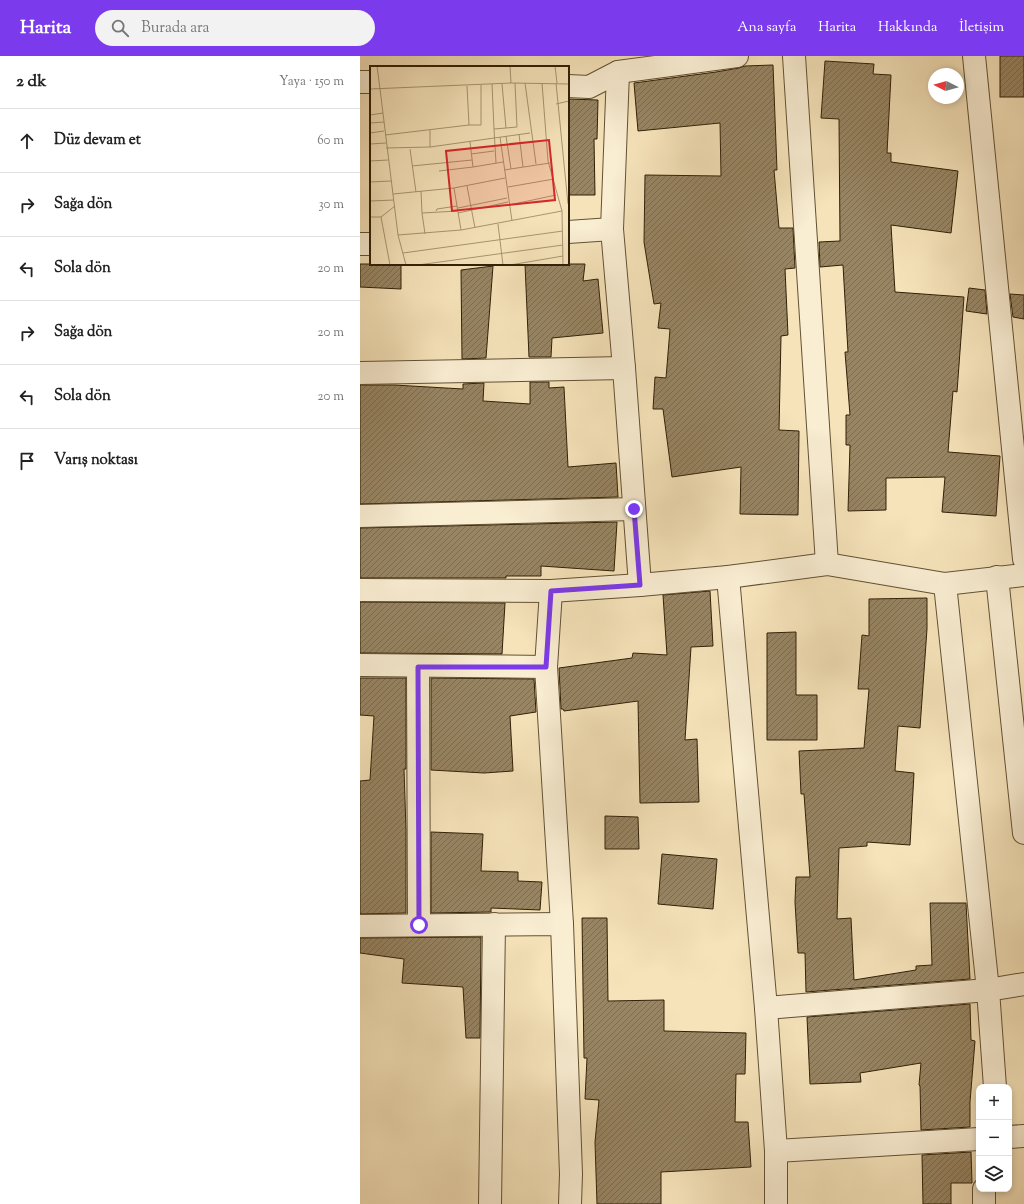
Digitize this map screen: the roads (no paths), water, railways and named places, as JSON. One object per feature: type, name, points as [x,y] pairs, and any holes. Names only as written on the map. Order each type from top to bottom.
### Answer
[{"type":"street","points":[[569,86],[589,87],[618,72],[737,56]]},
{"type":"street","points":[[794,56],[827,564]]},
{"type":"street","points":[[974,56],[1024,559]]},
{"type":"street","points":[[618,72],[612,229],[640,585]]},
{"type":"street","points":[[569,232],[612,229]]},
{"type":"street","points":[[360,373],[624,368]]},
{"type":"street","points":[[360,516],[634,509]]},
{"type":"street","points":[[360,590],[551,591],[728,577],[827,564],[945,584],[1024,575]]},
{"type":"street","points":[[728,577],[766,1008],[776,1151],[776,1204]]},
{"type":"street","points":[[997,577],[1024,833]]},
{"type":"street","points":[[945,584],[988,990],[995,1084]]},
{"type":"street","points":[[551,591],[546,667],[562,924],[571,1174],[570,1204]]},
{"type":"street","points":[[360,666],[546,667]]},
{"type":"street","points":[[418,667],[419,925]]},
{"type":"street","points":[[490,1204],[494,924]]},
{"type":"street","points":[[360,926],[562,924]]},
{"type":"street","points":[[766,1008],[988,990],[1024,984]]},
{"type":"street","points":[[1012,1137],[1024,1136]]},
{"type":"street","points":[[776,1151],[976,1139]]},
{"type":"street","points":[[984,1192],[984,1204]]}]
